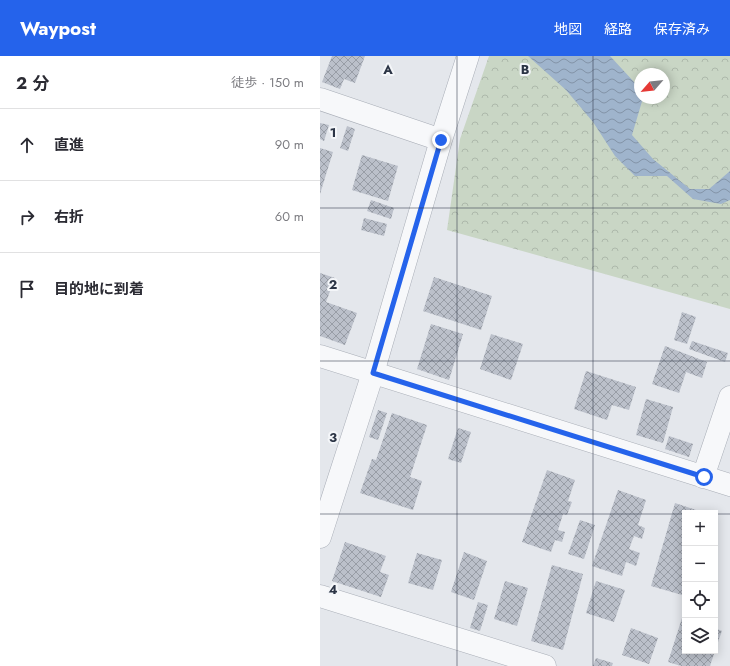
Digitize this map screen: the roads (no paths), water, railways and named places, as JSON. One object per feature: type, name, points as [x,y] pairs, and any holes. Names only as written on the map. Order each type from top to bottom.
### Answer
[{"type":"street","points":[[320,537],[373,373],[441,140],[468,56]]},
{"type":"street","points":[[320,99],[441,140]]},
{"type":"street","points":[[320,356],[730,485]]},
{"type":"street","points":[[704,477],[730,397]]},
{"type":"street","points":[[320,596],[545,666]]},
{"type":"water","points":[[528,56],[610,56],[634,82],[634,104],[641,104],[632,135],[653,159],[690,189],[709,189],[730,171],[730,200],[721,204],[693,199],[667,176],[635,176],[615,156],[593,122],[566,90]]}]
